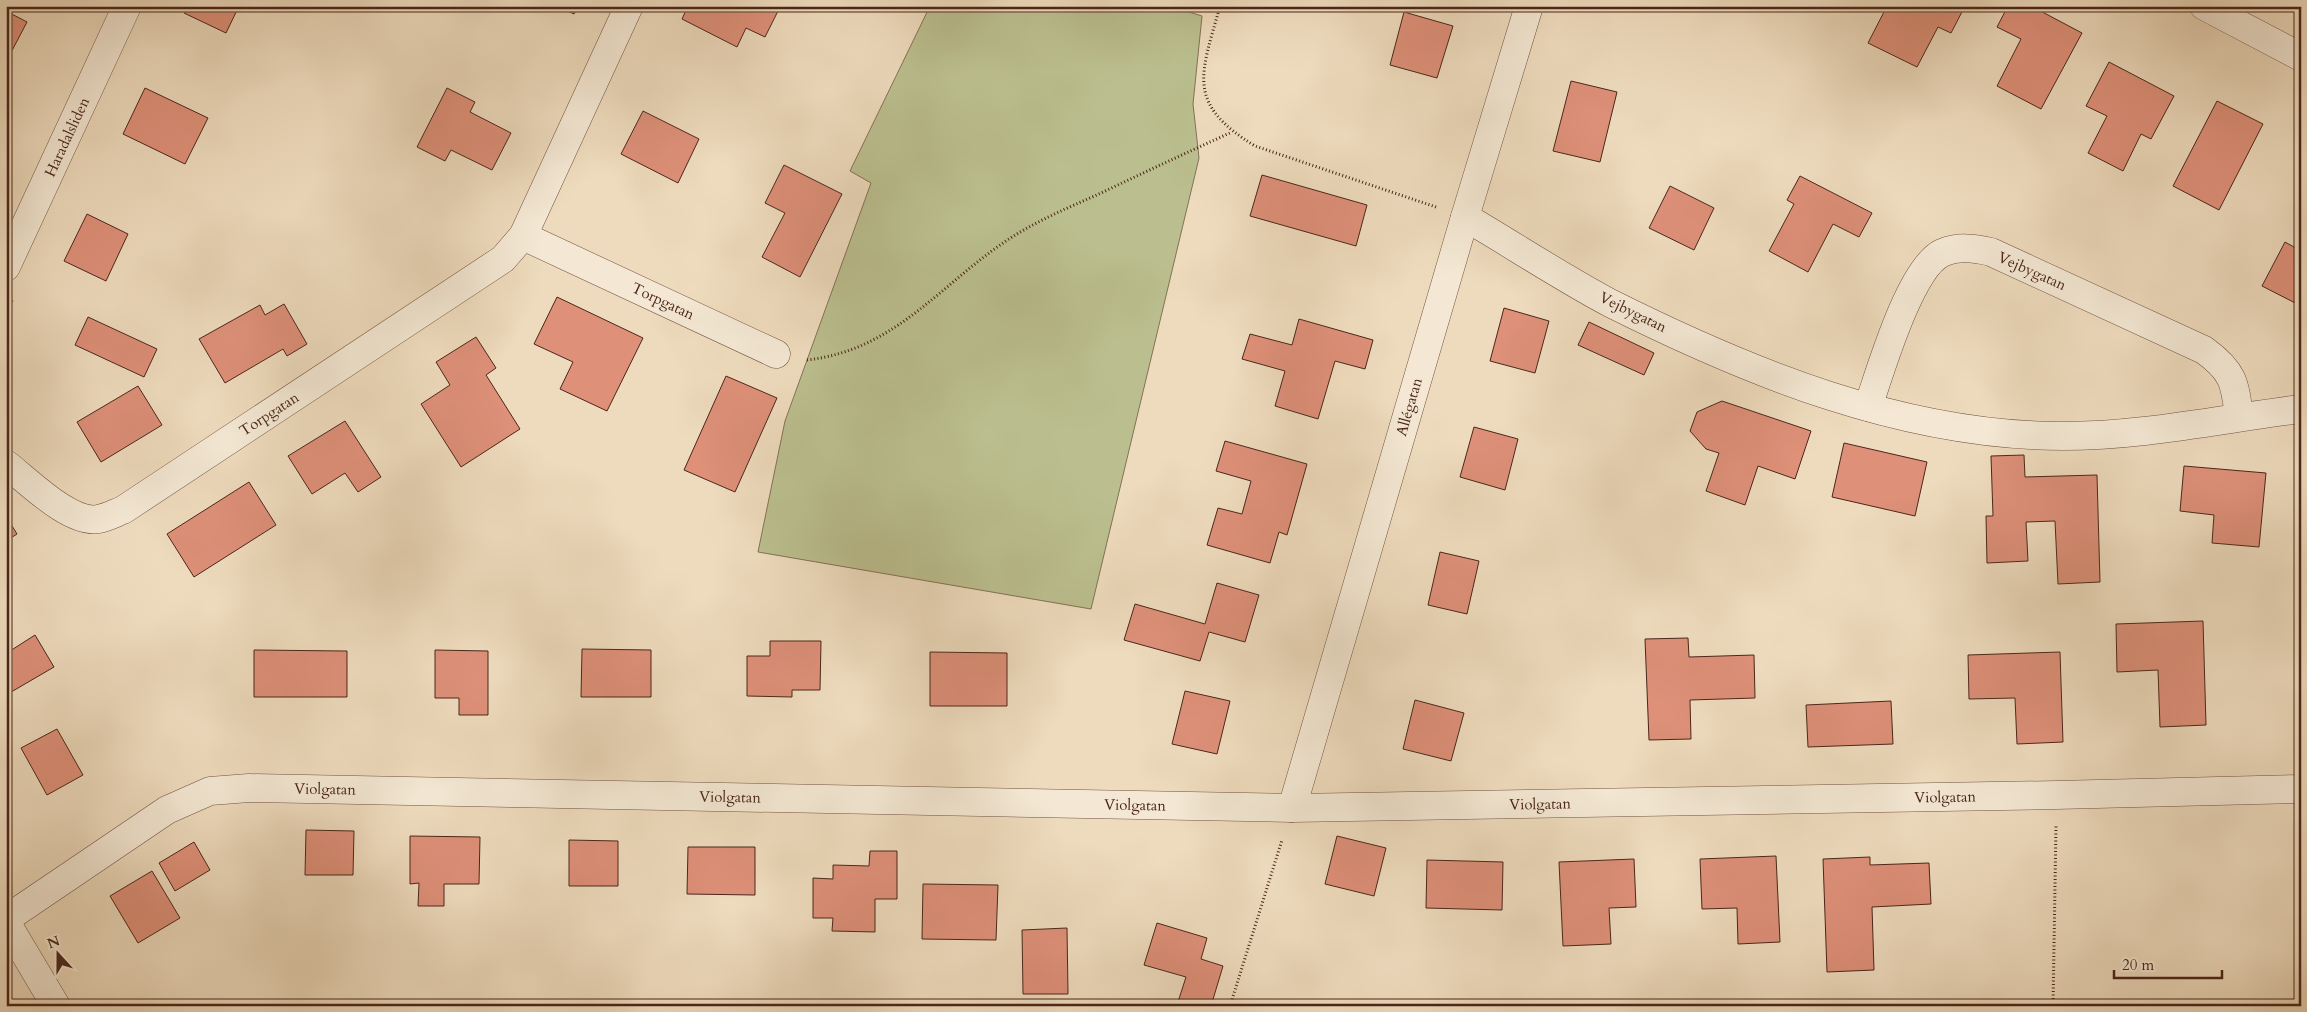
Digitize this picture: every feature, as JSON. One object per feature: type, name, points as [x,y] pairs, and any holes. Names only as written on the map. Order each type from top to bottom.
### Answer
[{"type":"street","name":"Haradalsliden","points":[[6,267],[127,6]]},
{"type":"street","name":"Torpgatan","points":[[6,464],[68,512],[84,518],[96,519],[117,512],[503,258],[523,236],[629,6]]},
{"type":"street","name":"Allégatan","points":[[1292,808],[1465,217],[1529,6]]},
{"type":"street","points":[[2204,6],[2301,57]]},
{"type":"street","name":"Vejbygatan","points":[[1465,217],[1609,302],[1670,331],[1786,380],[1844,401],[1868,407],[1958,426],[2010,434],[2060,436],[2103,436],[2154,431],[2301,409]]},
{"type":"street","name":"Torpgatan","points":[[523,236],[776,354]]},
{"type":"street","name":"Vejbygatan","points":[[1868,407],[1897,322],[1927,265],[1941,254],[1957,249],[1973,248],[2007,260],[2204,350],[2221,362],[2230,375],[2236,393],[2239,417]]},
{"type":"street","name":"Violgatan","points":[[6,921],[167,810],[210,791],[290,789],[1292,808],[2301,789]]},
{"type":"street","points":[[6,921],[56,1006]]},
{"type":"path","points":[[1220,6],[1204,65],[1203,82],[1208,102],[1218,117],[1232,132],[1255,146],[1465,217]]},
{"type":"path","points":[[776,354],[792,362],[811,360],[851,351],[867,344],[892,331],[914,316],[984,258],[1033,225],[1232,132]]},
{"type":"path","points":[[2053,1006],[2056,795]]},
{"type":"path","points":[[1230,1006],[1292,808]]},
{"type":"green space","points":[[930,6],[1169,6],[1202,16],[1193,104],[1199,158],[1091,609],[758,552],[785,421],[871,183],[850,171]]},
{"type":"building","points":[[187,6],[239,6],[226,33],[184,13]]},
{"type":"building","points":[[557,6],[578,6],[574,14]]},
{"type":"building","points":[[688,6],[769,6],[778,11],[765,37],[746,28],[737,47],[682,19]]},
{"type":"building","points":[[1887,6],[1965,6],[1951,33],[1938,27],[1917,67],[1868,43]]},
{"type":"building","points":[[2008,6],[2031,6],[2082,33],[2041,109],[1997,86],[2021,39],[1997,27]]},
{"type":"building","points":[[6,11],[27,22],[6,62]]},
{"type":"building","points":[[1404,12],[1453,26],[1437,78],[1390,65]]},
{"type":"building","points":[[2109,62],[2174,96],[2151,139],[2141,134],[2123,171],[2088,153],[2107,116],[2086,106]]},
{"type":"building","points":[[1571,81],[1617,92],[1600,162],[1553,151]]},
{"type":"building","points":[[145,88],[208,118],[185,164],[123,134]]},
{"type":"building","points":[[447,88],[475,102],[470,112],[511,133],[492,170],[451,150],[445,161],[417,147]]},
{"type":"building","points":[[2217,101],[2263,124],[2219,210],[2173,186]]},
{"type":"building","points":[[643,111],[699,139],[678,183],[621,154]]},
{"type":"building","points":[[784,165],[842,194],[800,277],[762,257],[785,213],[765,203]]},
{"type":"building","points":[[1262,175],[1367,205],[1356,246],[1250,216]]},
{"type":"building","points":[[1800,176],[1872,213],[1859,237],[1833,224],[1808,272],[1769,251],[1794,204],[1787,200]]},
{"type":"building","points":[[1670,186],[1714,208],[1694,250],[1649,228]]},
{"type":"building","points":[[87,214],[128,234],[106,281],[64,261]]},
{"type":"building","points":[[2285,242],[2301,251],[2301,306],[2262,286]]},
{"type":"building","points":[[557,297],[643,338],[607,411],[560,389],[573,362],[534,344]]},
{"type":"building","points":[[284,304],[307,344],[287,356],[283,349],[225,383],[199,339],[260,305],[265,315]]},
{"type":"building","points":[[1504,308],[1549,321],[1535,373],[1490,361]]},
{"type":"building","points":[[88,317],[157,349],[144,377],[75,345]]},
{"type":"building","points":[[1299,319],[1373,340],[1365,369],[1335,361],[1318,419],[1275,406],[1285,371],[1242,359],[1250,334],[1292,345]]},
{"type":"building","points":[[1589,322],[1654,353],[1644,375],[1578,345]]},
{"type":"building","points":[[476,337],[496,368],[486,375],[520,429],[461,467],[421,404],[450,385],[436,362]]},
{"type":"building","points":[[726,376],[777,398],[735,492],[684,470]]},
{"type":"building","points":[[138,386],[162,425],[101,462],[77,422]]},
{"type":"building","points":[[1722,401],[1811,431],[1795,479],[1758,466],[1745,505],[1706,491],[1719,453],[1706,449],[1690,431],[1697,412]]},
{"type":"building","points":[[345,421],[381,477],[358,492],[345,473],[312,494],[288,456]]},
{"type":"building","points":[[1474,427],[1518,439],[1505,490],[1460,477]]},
{"type":"building","points":[[1225,441],[1307,464],[1287,535],[1279,532],[1270,563],[1207,545],[1218,508],[1242,514],[1251,481],[1216,471]]},
{"type":"building","points":[[1844,443],[1927,462],[1915,516],[1832,497]]},
{"type":"building","points":[[2024,455],[2025,477],[2097,475],[2100,582],[2058,584],[2055,521],[2026,522],[2028,561],[1987,563],[1986,516],[1993,516],[1991,456]]},
{"type":"building","points":[[2184,466],[2266,473],[2259,547],[2212,543],[2214,515],[2180,511]]},
{"type":"building","points":[[249,482],[276,525],[194,577],[167,534]]},
{"type":"building","points":[[6,516],[17,534],[6,541]]},
{"type":"building","points":[[1440,552],[1479,561],[1467,614],[1428,605]]},
{"type":"building","points":[[1217,583],[1259,595],[1245,642],[1209,632],[1200,661],[1124,640],[1135,604],[1205,624]]},
{"type":"building","points":[[2203,621],[2206,725],[2160,727],[2158,670],[2117,672],[2116,624]]},
{"type":"building","points":[[35,635],[54,667],[6,695],[6,645],[10,651]]},
{"type":"building","points":[[1688,638],[1689,657],[1754,655],[1755,698],[1690,700],[1691,739],[1649,740],[1645,639]]},
{"type":"building","points":[[770,641],[821,641],[820,690],[792,690],[792,697],[747,696],[747,656],[770,656]]},
{"type":"building","points":[[582,649],[651,650],[651,697],[581,697]]},
{"type":"building","points":[[254,650],[347,651],[347,697],[254,697]]},
{"type":"building","points":[[435,650],[488,651],[488,715],[459,715],[459,698],[435,698]]},
{"type":"building","points":[[930,652],[1007,653],[1007,706],[930,706]]},
{"type":"building","points":[[2060,652],[2063,742],[2017,744],[2015,698],[1969,699],[1968,655]]},
{"type":"building","points":[[1185,691],[1230,701],[1217,754],[1172,744]]},
{"type":"building","points":[[1415,700],[1464,713],[1451,761],[1403,749]]},
{"type":"building","points":[[1891,701],[1893,744],[1808,747],[1806,705]]},
{"type":"building","points":[[57,729],[83,775],[47,795],[21,748]]},
{"type":"building","points":[[306,830],[354,831],[353,875],[305,875]]},
{"type":"building","points":[[410,836],[480,837],[479,884],[444,884],[444,906],[418,906],[419,883],[410,884]]},
{"type":"building","points":[[1337,836],[1386,848],[1374,896],[1325,884]]},
{"type":"building","points":[[569,840],[618,841],[618,886],[569,886]]},
{"type":"building","points":[[194,842],[210,870],[175,891],[159,863]]},
{"type":"building","points":[[688,847],[755,847],[755,895],[687,894]]},
{"type":"building","points":[[870,851],[897,851],[897,899],[875,899],[875,932],[832,931],[833,918],[813,918],[813,878],[833,879],[833,865],[869,866]]},
{"type":"building","points":[[1776,856],[1780,942],[1738,944],[1737,908],[1702,909],[1700,859]]},
{"type":"building","points":[[1870,857],[1870,865],[1929,863],[1931,904],[1872,907],[1874,970],[1827,972],[1823,859]]},
{"type":"building","points":[[1634,859],[1636,907],[1609,908],[1611,944],[1563,946],[1559,862]]},
{"type":"building","points":[[1427,860],[1503,862],[1502,910],[1426,908]]},
{"type":"building","points":[[152,871],[180,918],[138,943],[110,896]]},
{"type":"building","points":[[923,884],[998,885],[996,940],[922,939]]},
{"type":"building","points":[[1157,923],[1207,938],[1201,959],[1223,966],[1211,1006],[1190,1006],[1178,1002],[1186,977],[1144,965]]},
{"type":"building","points":[[1067,928],[1068,994],[1023,994],[1022,930]]}]
